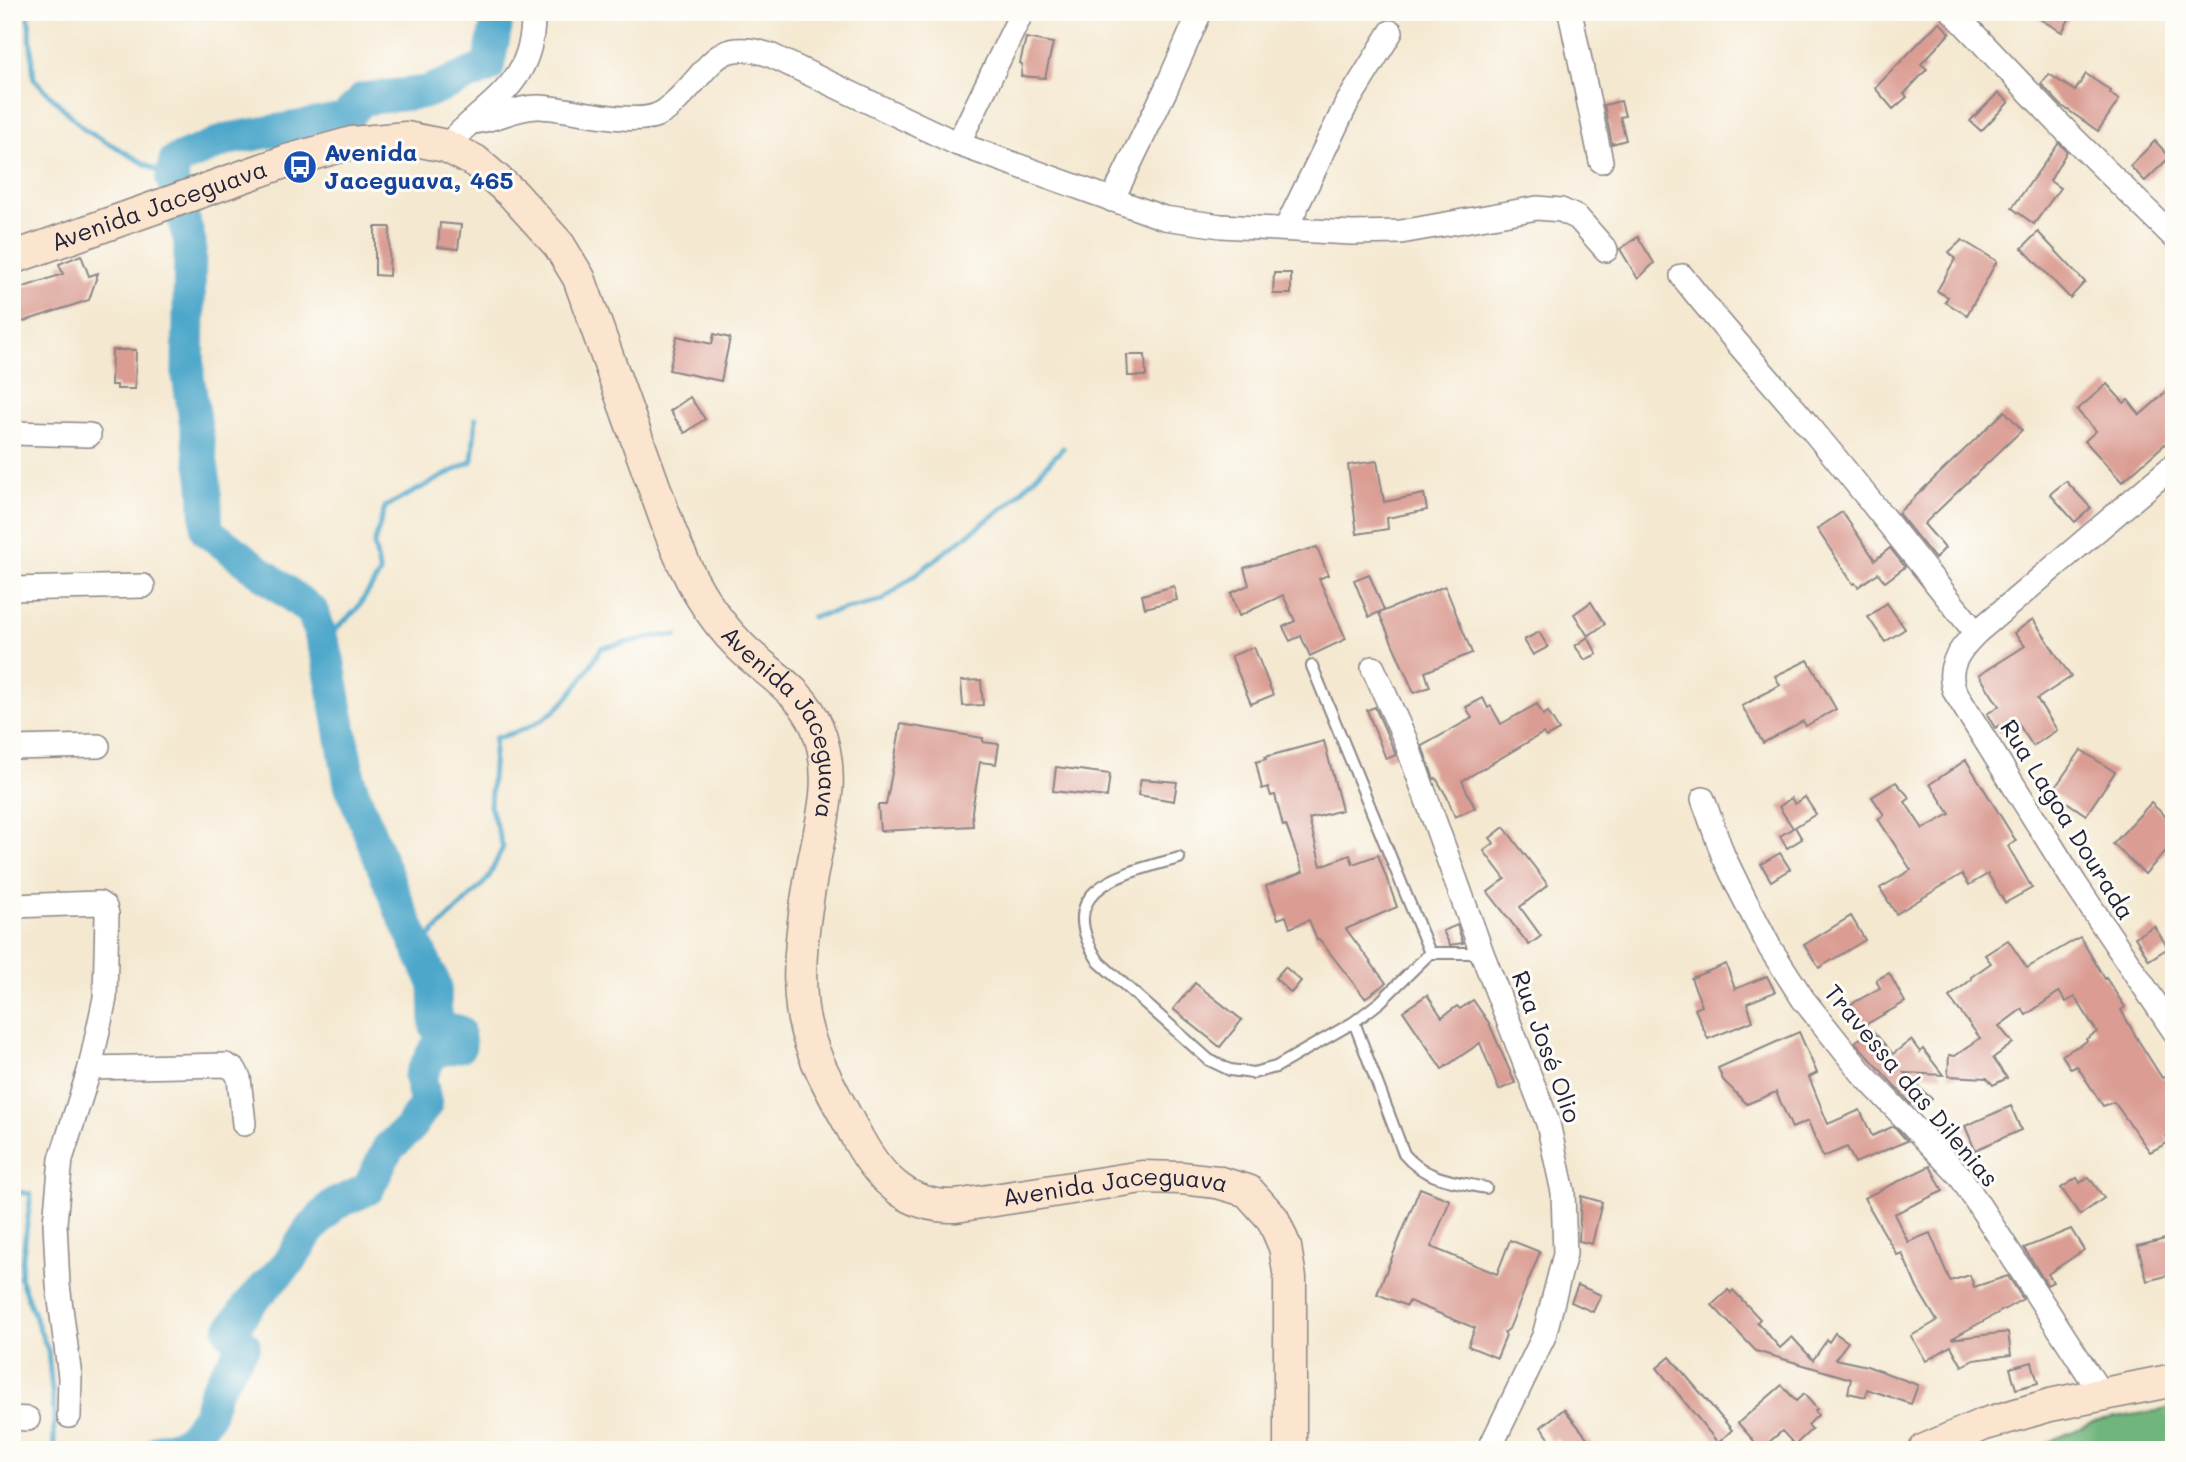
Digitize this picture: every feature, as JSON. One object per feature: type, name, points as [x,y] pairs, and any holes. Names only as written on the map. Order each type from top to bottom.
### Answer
[{"type":"main road","name":"Avenida Jaceguava","points":[[12,258],[191,193],[352,143],[406,138],[446,146],[475,161],[513,194],[559,245],[579,278],[670,531],[700,598],[742,649],[782,680],[816,724],[828,777],[827,803],[811,875],[802,937],[801,1001],[809,1037],[820,1068],[861,1143],[892,1184],[923,1203],[937,1207],[1142,1177],[1217,1182],[1248,1191],[1273,1219],[1285,1247],[1290,1279],[1290,1450]]},
{"type":"main road","points":[[1925,1450],[1982,1425],[2050,1405],[2174,1380]]},
{"type":"street","points":[[446,146],[520,73],[530,51],[533,12]]},
{"type":"street","points":[[958,144],[1022,12]]},
{"type":"street","points":[[1112,200],[1200,12]]},
{"type":"street","points":[[1570,12],[1601,161]]},
{"type":"street","points":[[1954,12],[2068,132],[2174,237]]},
{"type":"street","points":[[1286,228],[1346,105],[1391,32]]},
{"type":"street","points":[[472,122],[536,107],[622,117],[654,117],[687,91],[719,54],[733,49],[750,48],[958,144],[1164,218],[1221,226],[1352,233],[1401,232],[1537,208],[1561,210],[1578,218],[1606,250]]},
{"type":"street","points":[[1682,276],[1724,329],[1812,429],[1976,633]]},
{"type":"street","points":[[12,433],[89,435]]},
{"type":"street","name":"Rua Lagoa Dourada","points":[[2174,465],[1976,633],[1959,650],[1952,669],[1951,682],[2083,895],[2174,1031]]},
{"type":"street","points":[[12,589],[143,586]]},
{"type":"street","name":"Rua José Olio","points":[[1373,668],[1426,794],[1482,953],[1548,1123],[1563,1192],[1565,1254],[1544,1336],[1489,1450]]},
{"type":"street","points":[[12,748],[98,746]]},
{"type":"street","name":"Travessa das Dilenias","points":[[1703,799],[1723,855],[1742,894],[1770,948],[1803,999],[1862,1073],[1960,1176],[2102,1395]]},
{"type":"street","points":[[12,906],[99,904],[105,907],[107,914],[105,998],[90,1068],[61,1159],[55,1223],[58,1284],[70,1377],[69,1416]]},
{"type":"street","points":[[90,1068],[226,1065],[235,1070],[239,1077],[244,1124]]},
{"type":"lane","points":[[1312,666],[1430,953]]},
{"type":"lane","points":[[1179,858],[1109,880],[1094,891],[1084,908],[1083,927],[1088,946],[1099,962],[1209,1060],[1230,1070],[1253,1073],[1276,1067],[1354,1022],[1380,1002],[1430,953],[1482,953]]},
{"type":"lane","points":[[1354,1022],[1404,1154],[1414,1166],[1428,1175],[1486,1188]]},
{"type":"green space","points":[[2174,1408],[2174,1450],[2029,1450],[2097,1421]]},
{"type":"building","points":[[2028,12],[2073,12],[2062,32]]},
{"type":"building","points":[[1939,22],[1950,33],[1921,64],[1927,69],[1904,94],[1907,97],[1893,109],[1875,88]]},
{"type":"building","points":[[1026,38],[1053,43],[1045,78],[1021,76],[1020,63]]},
{"type":"building","points":[[2049,74],[2075,91],[2086,74],[2111,91],[2119,100],[2098,131],[2061,105],[2041,84]]},
{"type":"building","points":[[1998,93],[2009,102],[1981,131],[1970,121]]},
{"type":"building","points":[[1621,101],[1625,116],[1620,117],[1626,140],[1612,144],[1604,105]]},
{"type":"building","points":[[2155,141],[2170,157],[2145,181],[2130,166]]},
{"type":"building","points":[[2059,143],[2067,151],[2050,181],[2060,188],[2034,224],[2012,208]]},
{"type":"building","points":[[440,223],[461,225],[458,249],[438,247]]},
{"type":"building","points":[[375,227],[390,227],[389,276],[375,275]]},
{"type":"building","points":[[2038,232],[2085,282],[2070,298],[2022,248]]},
{"type":"building","points":[[1638,237],[1654,263],[1638,279],[1620,249]]},
{"type":"building","points":[[1962,240],[1997,261],[1967,315],[1945,302],[1948,297],[1937,291],[1955,259],[1949,252]]},
{"type":"building","points":[[81,255],[89,276],[98,273],[89,300],[19,323],[12,302],[12,291],[63,274],[59,264]]},
{"type":"building","points":[[1274,273],[1291,273],[1291,294],[1273,294]]},
{"type":"building","points":[[714,334],[730,338],[721,381],[669,370],[677,336],[712,344]]},
{"type":"building","points":[[112,350],[136,350],[135,389],[117,389],[117,385],[111,385]]},
{"type":"building","points":[[1127,355],[1145,355],[1146,376],[1128,376]]},
{"type":"building","points":[[2107,384],[2124,403],[2128,400],[2140,415],[2174,385],[2174,436],[2122,482],[2085,441],[2096,431],[2077,410]]},
{"type":"building","points":[[690,397],[705,419],[685,433],[670,411]]},
{"type":"building","points":[[2005,411],[2022,430],[1924,524],[1945,548],[1935,559],[1898,513]]},
{"type":"building","points":[[1377,461],[1384,502],[1424,494],[1427,510],[1387,518],[1388,529],[1357,534],[1348,465]]},
{"type":"building","points":[[2066,481],[2091,508],[2075,522],[2050,494]]},
{"type":"building","points":[[1842,512],[1875,560],[1890,548],[1905,567],[1885,582],[1878,573],[1858,587],[1853,584],[1817,529]]},
{"type":"building","points":[[1317,547],[1328,575],[1319,579],[1346,639],[1310,656],[1301,636],[1290,641],[1283,627],[1295,621],[1283,595],[1239,616],[1231,593],[1249,585],[1244,568]]},
{"type":"building","points":[[1369,574],[1384,610],[1369,617],[1354,580]]},
{"type":"building","points":[[1174,586],[1177,600],[1145,608],[1142,595]]},
{"type":"building","points":[[1445,586],[1472,653],[1425,672],[1430,687],[1414,693],[1379,613]]},
{"type":"building","points":[[1591,602],[1605,624],[1588,636],[1574,614]]},
{"type":"building","points":[[1887,603],[1905,629],[1885,642],[1868,617]]},
{"type":"building","points":[[2033,619],[2071,677],[2037,699],[2057,730],[2033,746],[2017,722],[2002,733],[1998,726],[1995,728],[1987,714],[1999,706],[1979,675],[2025,646],[2014,633]]},
{"type":"building","points":[[1539,632],[1548,647],[1533,655],[1524,640]]},
{"type":"building","points":[[1588,637],[1597,654],[1585,660],[1575,646]]},
{"type":"building","points":[[1254,647],[1273,695],[1251,704],[1231,656]]},
{"type":"building","points":[[1808,660],[1836,709],[1806,726],[1803,721],[1763,743],[1742,706],[1780,685],[1775,676]]},
{"type":"building","points":[[981,680],[983,705],[963,706],[961,681]]},
{"type":"building","points":[[1483,698],[1501,724],[1537,704],[1543,715],[1548,712],[1559,730],[1546,737],[1543,733],[1462,781],[1475,808],[1455,817],[1447,797],[1436,778],[1434,779],[1422,746],[1472,718],[1466,707]]},
{"type":"building","points":[[1375,707],[1396,755],[1386,759],[1367,710]]},
{"type":"building","points":[[901,724],[983,738],[983,742],[999,744],[996,764],[980,762],[972,811],[973,826],[880,831],[878,805],[886,805]]},
{"type":"building","points":[[1324,741],[1342,810],[1309,819],[1321,866],[1350,855],[1353,864],[1378,855],[1397,907],[1346,929],[1386,983],[1365,998],[1319,939],[1317,940],[1309,920],[1290,928],[1286,916],[1278,919],[1266,886],[1303,872],[1286,825],[1283,826],[1275,795],[1271,796],[1268,787],[1262,789],[1256,762],[1266,759],[1265,757]]},
{"type":"building","points":[[2081,750],[2115,772],[2086,815],[2052,792]]},
{"type":"building","points":[[1966,760],[2016,841],[2008,846],[2032,888],[2005,903],[1988,874],[1969,885],[1962,874],[1896,914],[1880,888],[1911,870],[1878,819],[1884,815],[1872,797],[1896,782],[1910,798],[1905,802],[1923,829],[1950,814],[1930,784]]},
{"type":"building","points":[[1056,767],[1110,774],[1107,797],[1053,791]]},
{"type":"building","points":[[1141,779],[1177,782],[1174,801],[1138,795]]},
{"type":"building","points":[[1805,797],[1816,814],[1795,827],[1802,839],[1787,848],[1780,836],[1793,828],[1779,807],[1791,798],[1795,804]]},
{"type":"building","points":[[2151,803],[2174,824],[2174,842],[2145,874],[2113,844]]},
{"type":"building","points":[[1504,827],[1548,885],[1520,907],[1541,936],[1529,945],[1488,892],[1505,879],[1484,851],[1494,843],[1490,838]]},
{"type":"building","points":[[1780,853],[1790,869],[1771,881],[1761,864]]},
{"type":"building","points":[[1851,916],[1865,940],[1819,968],[1804,945]]},
{"type":"building","points":[[1457,925],[1463,943],[1450,945],[1443,931]]},
{"type":"building","points":[[2154,926],[2168,948],[2149,960],[2135,937]]},
{"type":"building","points":[[2080,937],[2125,1007],[2121,1010],[2138,1040],[2162,1078],[2167,1075],[2174,1087],[2174,1132],[2166,1136],[2169,1142],[2150,1152],[2114,1102],[2103,1106],[2077,1066],[2071,1069],[2062,1055],[2097,1032],[2075,997],[2066,1002],[2059,992],[2026,1015],[2022,1009],[1999,1026],[2013,1043],[1993,1058],[2007,1078],[1993,1085],[1987,1078],[1948,1076],[1949,1055],[1955,1056],[1980,1038],[1949,997],[1991,963],[1985,955],[2008,940],[2027,968]]},
{"type":"building","points":[[1726,964],[1735,989],[1767,976],[1775,992],[1747,1003],[1753,1021],[1708,1039],[1695,1009],[1702,1006],[1691,978]]},
{"type":"building","points":[[1285,967],[1301,981],[1291,993],[1275,978]]},
{"type":"building","points":[[1889,973],[1905,1002],[1858,1029],[1846,1007],[1880,988],[1876,980]]},
{"type":"building","points":[[1195,983],[1242,1020],[1220,1047],[1173,1009]]},
{"type":"building","points":[[1427,995],[1442,1017],[1457,1006],[1460,1009],[1473,1000],[1489,1023],[1515,1083],[1499,1090],[1480,1043],[1442,1069],[1403,1011]]},
{"type":"building","points":[[1872,1030],[1893,1054],[1911,1040],[1920,1052],[1923,1049],[1943,1075],[1904,1073],[1932,1099],[1921,1110],[1913,1102],[1911,1104],[1855,1042]]},
{"type":"building","points":[[1799,1032],[1817,1073],[1809,1077],[1828,1124],[1860,1110],[1872,1136],[1894,1126],[1907,1141],[1855,1163],[1847,1147],[1823,1157],[1808,1121],[1792,1128],[1776,1092],[1747,1104],[1723,1080],[1718,1068]]},
{"type":"building","points":[[2011,1106],[2021,1130],[1975,1150],[1965,1126]]},
{"type":"building","points":[[1930,1166],[1943,1191],[1894,1214],[1908,1242],[1930,1233],[1950,1281],[1970,1275],[1974,1287],[2008,1276],[2023,1299],[1951,1339],[2008,1332],[2011,1355],[1974,1360],[1962,1366],[1951,1346],[1926,1361],[1911,1336],[1937,1321],[1917,1288],[1902,1253],[1897,1255],[1864,1198]]},
{"type":"building","points":[[2089,1177],[2104,1198],[2080,1215],[2061,1188],[2077,1178],[2080,1183]]},
{"type":"building","points":[[1420,1188],[1450,1200],[1431,1247],[1497,1274],[1510,1240],[1540,1252],[1509,1329],[1504,1333],[1506,1336],[1497,1358],[1468,1346],[1475,1328],[1409,1301],[1407,1306],[1377,1294]]},
{"type":"building","points":[[1581,1196],[1602,1202],[1592,1244],[1579,1241]]},
{"type":"building","points":[[2071,1229],[2084,1250],[2048,1274],[2053,1282],[2047,1285],[2024,1248]]},
{"type":"building","points":[[2169,1238],[2174,1258],[2174,1274],[2147,1281],[2138,1246]]},
{"type":"building","points":[[1578,1285],[1601,1295],[1593,1312],[1571,1302]]},
{"type":"building","points":[[1728,1290],[1731,1293],[1733,1290],[1760,1319],[1757,1322],[1780,1348],[1792,1337],[1813,1360],[1835,1333],[1848,1342],[1835,1359],[1867,1366],[1918,1385],[1911,1404],[1867,1389],[1866,1397],[1848,1393],[1851,1379],[1756,1351],[1712,1305]]},
{"type":"building","points":[[1670,1357],[1732,1430],[1718,1443],[1657,1368]]},
{"type":"building","points":[[2032,1362],[2038,1383],[2016,1389],[2010,1368]]},
{"type":"building","points":[[1782,1385],[1796,1401],[1804,1394],[1817,1409],[1815,1411],[1818,1415],[1808,1425],[1812,1429],[1795,1445],[1782,1431],[1761,1449],[1738,1423]]},
{"type":"building","points":[[1564,1409],[1597,1450],[1566,1450],[1557,1439],[1552,1442],[1541,1427]]},
{"type":"waterway","points":[[28,12],[34,79],[85,130],[172,179]]},
{"type":"waterway","points":[[160,1450],[187,1442],[208,1416],[215,1391],[244,1345],[230,1331],[251,1302],[290,1261],[308,1232],[333,1205],[368,1189],[388,1148],[408,1130],[426,1104],[420,1077],[433,1052],[460,1046],[458,1031],[436,1027],[435,985],[400,909],[350,784],[328,659],[313,612],[207,531],[205,483],[188,376],[190,242],[172,179],[175,161],[228,139],[344,119],[363,99],[427,92],[488,67],[496,27],[494,12]]},
{"type":"waterway","points":[[322,642],[356,610],[380,574],[374,544],[385,507],[472,461],[476,418]]},
{"type":"waterway","points":[[812,617],[881,601],[1011,502],[1063,448]]},
{"type":"waterway","points":[[419,947],[488,879],[503,847],[490,806],[495,738],[532,725],[559,706],[570,695],[601,648],[658,636],[677,636]]},
{"type":"waterway","points":[[12,1191],[31,1194],[20,1278],[48,1351],[54,1411],[54,1450]]},
{"type":"place","name":"Avenida Jaceguava, 465","points":[[300,167]]}]
